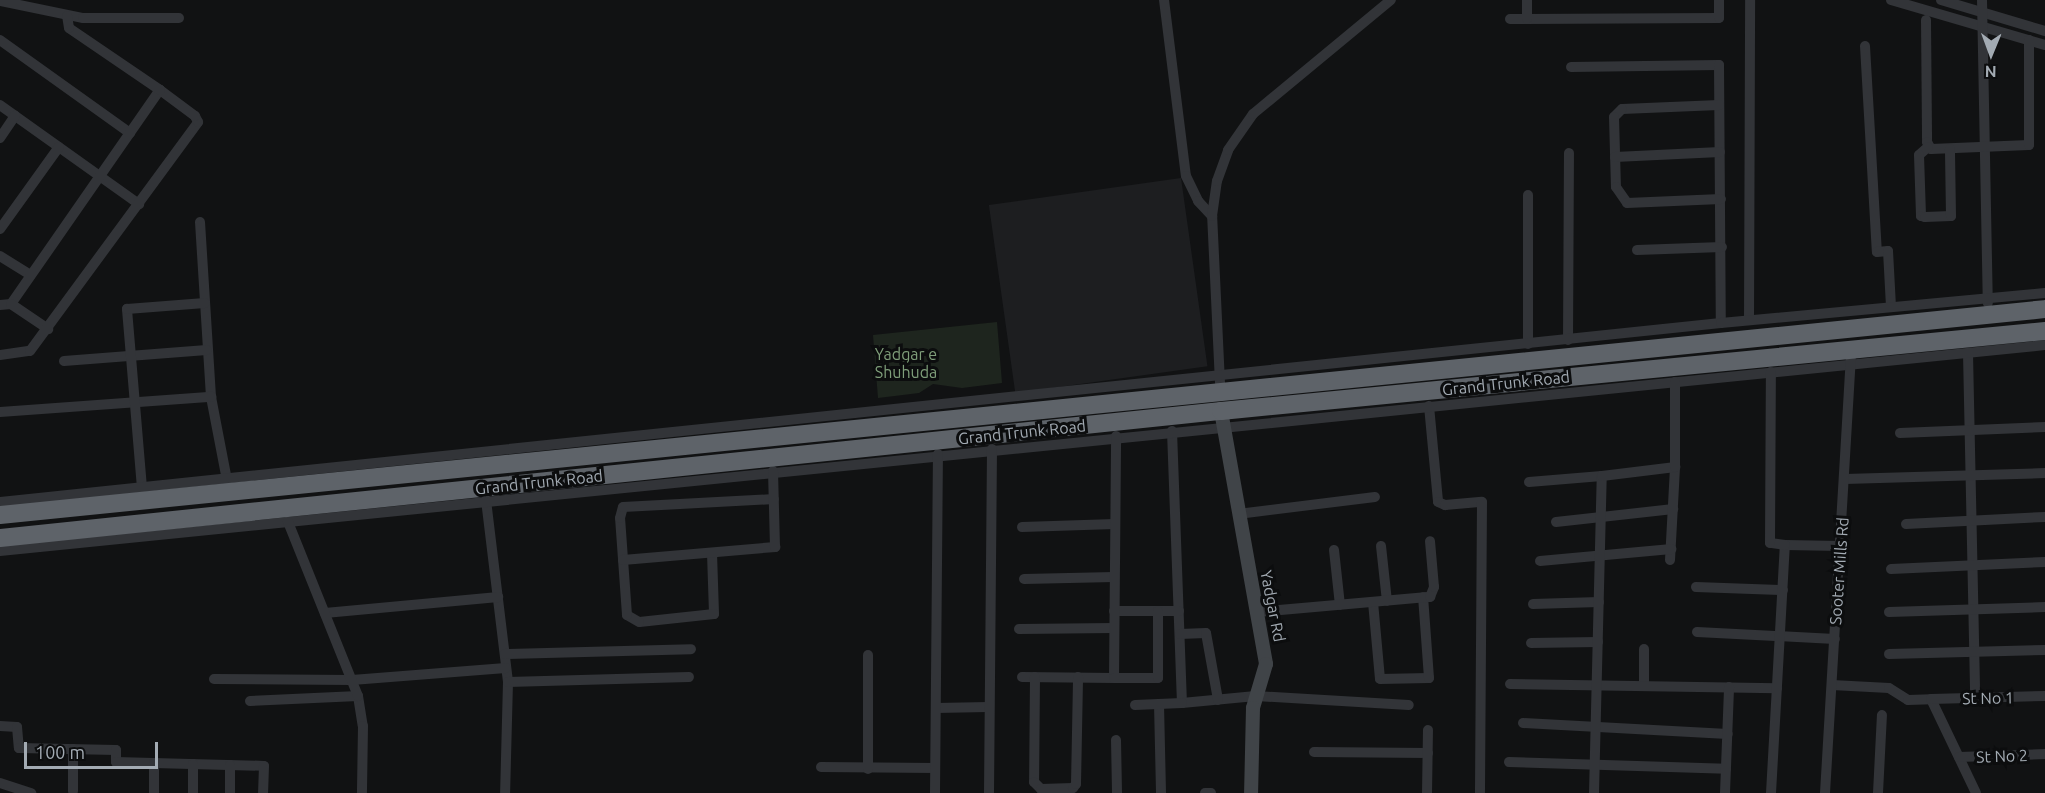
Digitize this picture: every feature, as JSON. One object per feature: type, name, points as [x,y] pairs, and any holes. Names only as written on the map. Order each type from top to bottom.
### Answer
[{"type":"highway","name":"Grand Trunk Road","points":[[0,515],[233,484],[282,481],[796,427],[942,420],[1129,394],[1894,316],[1988,307],[2045,309]]},
{"type":"highway","points":[[1894,316],[1901,344]]},
{"type":"highway","name":"Grand Trunk Road","points":[[0,538],[1851,357],[1901,344],[2045,331]]},
{"type":"highway","points":[[941,447],[942,420]]},
{"type":"street","points":[[1164,0],[1186,176],[1198,201],[1212,216]]},
{"type":"street","points":[[1391,0],[1243,124],[1217,181],[1212,216],[1221,385],[1528,344],[1749,320],[1894,316],[1888,251],[1877,252],[1865,46]]},
{"type":"street","points":[[1527,0],[1527,19]]},
{"type":"street","points":[[1510,18],[1719,18],[1719,0]]},
{"type":"street","points":[[1749,320],[1750,0]]},
{"type":"street","points":[[1891,0],[2045,45]]},
{"type":"street","points":[[1941,0],[2045,31]]},
{"type":"street","points":[[1982,0],[1988,307],[2045,293]]},
{"type":"street","points":[[0,1],[67,16],[179,18]]},
{"type":"street","points":[[0,355],[30,351],[198,122],[195,116],[160,90],[69,28],[67,16]]},
{"type":"street","points":[[1926,20],[1928,147],[1919,155],[1921,216],[1951,216],[1950,150]]},
{"type":"street","points":[[0,40],[130,133]]},
{"type":"street","points":[[1928,147],[1950,150],[1985,150],[2029,145],[2030,40]]},
{"type":"street","points":[[1571,67],[1719,65],[1721,323]]},
{"type":"street","points":[[48,329],[5,305],[30,275],[160,90]]},
{"type":"street","points":[[0,105],[139,204]]},
{"type":"street","points":[[1719,105],[1618,111],[1614,117],[1616,187],[1627,203],[1721,199]]},
{"type":"street","points":[[0,138],[15,116]]},
{"type":"street","points":[[0,229],[59,147]]},
{"type":"street","points":[[1615,157],[1720,152]]},
{"type":"street","points":[[1568,340],[1569,153]]},
{"type":"street","points":[[1528,195],[1528,344]]},
{"type":"street","points":[[0,502],[142,488],[233,484],[211,397],[200,222]]},
{"type":"street","points":[[1637,250],[1722,247]]},
{"type":"street","points":[[0,256],[30,275]]},
{"type":"street","points":[[142,488],[133,404],[127,309],[206,303]]},
{"type":"street","points":[[0,551],[773,471],[941,447],[992,449],[1172,431],[1222,418],[1429,406],[1771,372],[1851,357],[1968,353],[2045,345]]},
{"type":"street","points":[[64,361],[207,350]]},
{"type":"street","points":[[1968,353],[1975,698]]},
{"type":"street","name":"Sooter Mills Rd","points":[[1825,793],[1851,357]]},
{"type":"street","points":[[1771,372],[1770,543],[1840,546]]},
{"type":"street","points":[[1540,561],[1670,555],[1675,467],[1675,382]]},
{"type":"street","points":[[796,427],[1129,394]]},
{"type":"street","points":[[0,412],[211,397]]},
{"type":"street","points":[[1429,406],[1438,502],[1445,505],[1482,502],[1480,793]]},
{"type":"street","name":"Yadgar Rd","points":[[1222,418],[1266,664],[1252,708],[1251,793]]},
{"type":"street","points":[[1900,433],[2045,427]]},
{"type":"street","points":[[1172,431],[1182,703]]},
{"type":"street","points":[[1114,678],[1116,436]]},
{"type":"street","points":[[934,793],[941,447]]},
{"type":"street","points":[[989,793],[992,449]]},
{"type":"street","points":[[1529,482],[1675,467]]},
{"type":"street","points":[[623,560],[775,547],[773,471]]},
{"type":"street","points":[[1845,479],[2045,473]]},
{"type":"street","points":[[1594,793],[1602,476]]},
{"type":"street","points":[[1238,514],[1375,497]]},
{"type":"street","points":[[712,553],[714,614],[642,622],[626,612],[620,513],[623,507],[774,499]]},
{"type":"street","points":[[486,500],[508,682],[506,793]]},
{"type":"street","points":[[1556,522],[1673,509]]},
{"type":"street","points":[[1906,524],[2045,517]]},
{"type":"street","points":[[288,522],[358,696],[363,726],[362,793]]},
{"type":"street","points":[[1023,527],[1115,524]]},
{"type":"street","points":[[1257,612],[1430,597],[1434,587],[1430,541]]},
{"type":"street","points":[[1771,793],[1785,545]]},
{"type":"street","points":[[1381,546],[1387,601]]},
{"type":"street","points":[[1334,550],[1340,605]]},
{"type":"street","points":[[1891,569],[2045,562]]},
{"type":"street","points":[[1024,579],[1114,577]]},
{"type":"street","points":[[1696,587],[1783,590]]},
{"type":"street","points":[[325,613],[498,597]]},
{"type":"street","points":[[1373,602],[1380,679],[1429,678],[1423,597]]},
{"type":"street","points":[[1533,604],[1599,602]]},
{"type":"street","points":[[1889,612],[2045,607]]},
{"type":"street","points":[[1114,611],[1179,611]]},
{"type":"street","points":[[1022,677],[1158,678],[1158,611]]},
{"type":"street","points":[[1019,629],[1114,628]]},
{"type":"street","points":[[1697,632],[1835,639]]},
{"type":"street","points":[[1180,634],[1206,633],[1218,700]]},
{"type":"street","points":[[1531,643],[1598,642]]},
{"type":"street","points":[[505,654],[691,649]]},
{"type":"street","points":[[1644,649],[1644,686]]},
{"type":"street","points":[[1889,654],[2045,650]]},
{"type":"street","points":[[868,655],[868,769]]},
{"type":"street","points":[[214,679],[352,680],[506,668]]},
{"type":"street","points":[[508,682],[689,677]]},
{"type":"street","points":[[1035,677],[1034,782],[1041,789],[1073,788],[1076,784],[1078,677]]},
{"type":"street","points":[[1510,684],[1777,688]]},
{"type":"street","name":"St No 1","points":[[1832,685],[1889,688],[1908,700],[2045,696]]},
{"type":"street","points":[[1725,793],[1729,687]]},
{"type":"street","points":[[250,701],[358,696]]},
{"type":"street","points":[[1135,705],[1256,696],[1409,705]]},
{"type":"street","points":[[1931,699],[1976,793]]},
{"type":"street","points":[[1159,704],[1161,793]]},
{"type":"street","points":[[936,708],[988,707]]},
{"type":"street","points":[[1878,793],[1882,715]]},
{"type":"street","points":[[1523,723],[1728,734]]},
{"type":"street","points":[[0,726],[17,727],[19,748],[116,750],[116,762],[264,766],[263,793]]},
{"type":"street","points":[[1427,793],[1428,730]]},
{"type":"street","points":[[1116,740],[1117,793]]},
{"type":"street","points":[[73,749],[73,791]]},
{"type":"street","points":[[1314,752],[1428,753]]},
{"type":"street","name":"St No 2","points":[[1959,758],[2045,754]]},
{"type":"street","points":[[1509,762],[1726,769]]},
{"type":"street","points":[[154,763],[154,793]]},
{"type":"street","points":[[193,764],[193,793]]},
{"type":"street","points":[[230,765],[230,793]]},
{"type":"street","points":[[821,767],[935,768]]},
{"type":"street","points":[[0,783],[31,793]]},
{"type":"street","points":[[1204,793],[1211,793]]},
{"type":"shaded area","points":[[1181,178],[1207,366],[1015,393],[989,205]]},
{"type":"green space","name":"Yadgar e Shuhuda","points":[[997,322],[1002,383],[962,388],[933,384],[919,393],[878,398],[873,335]]}]
